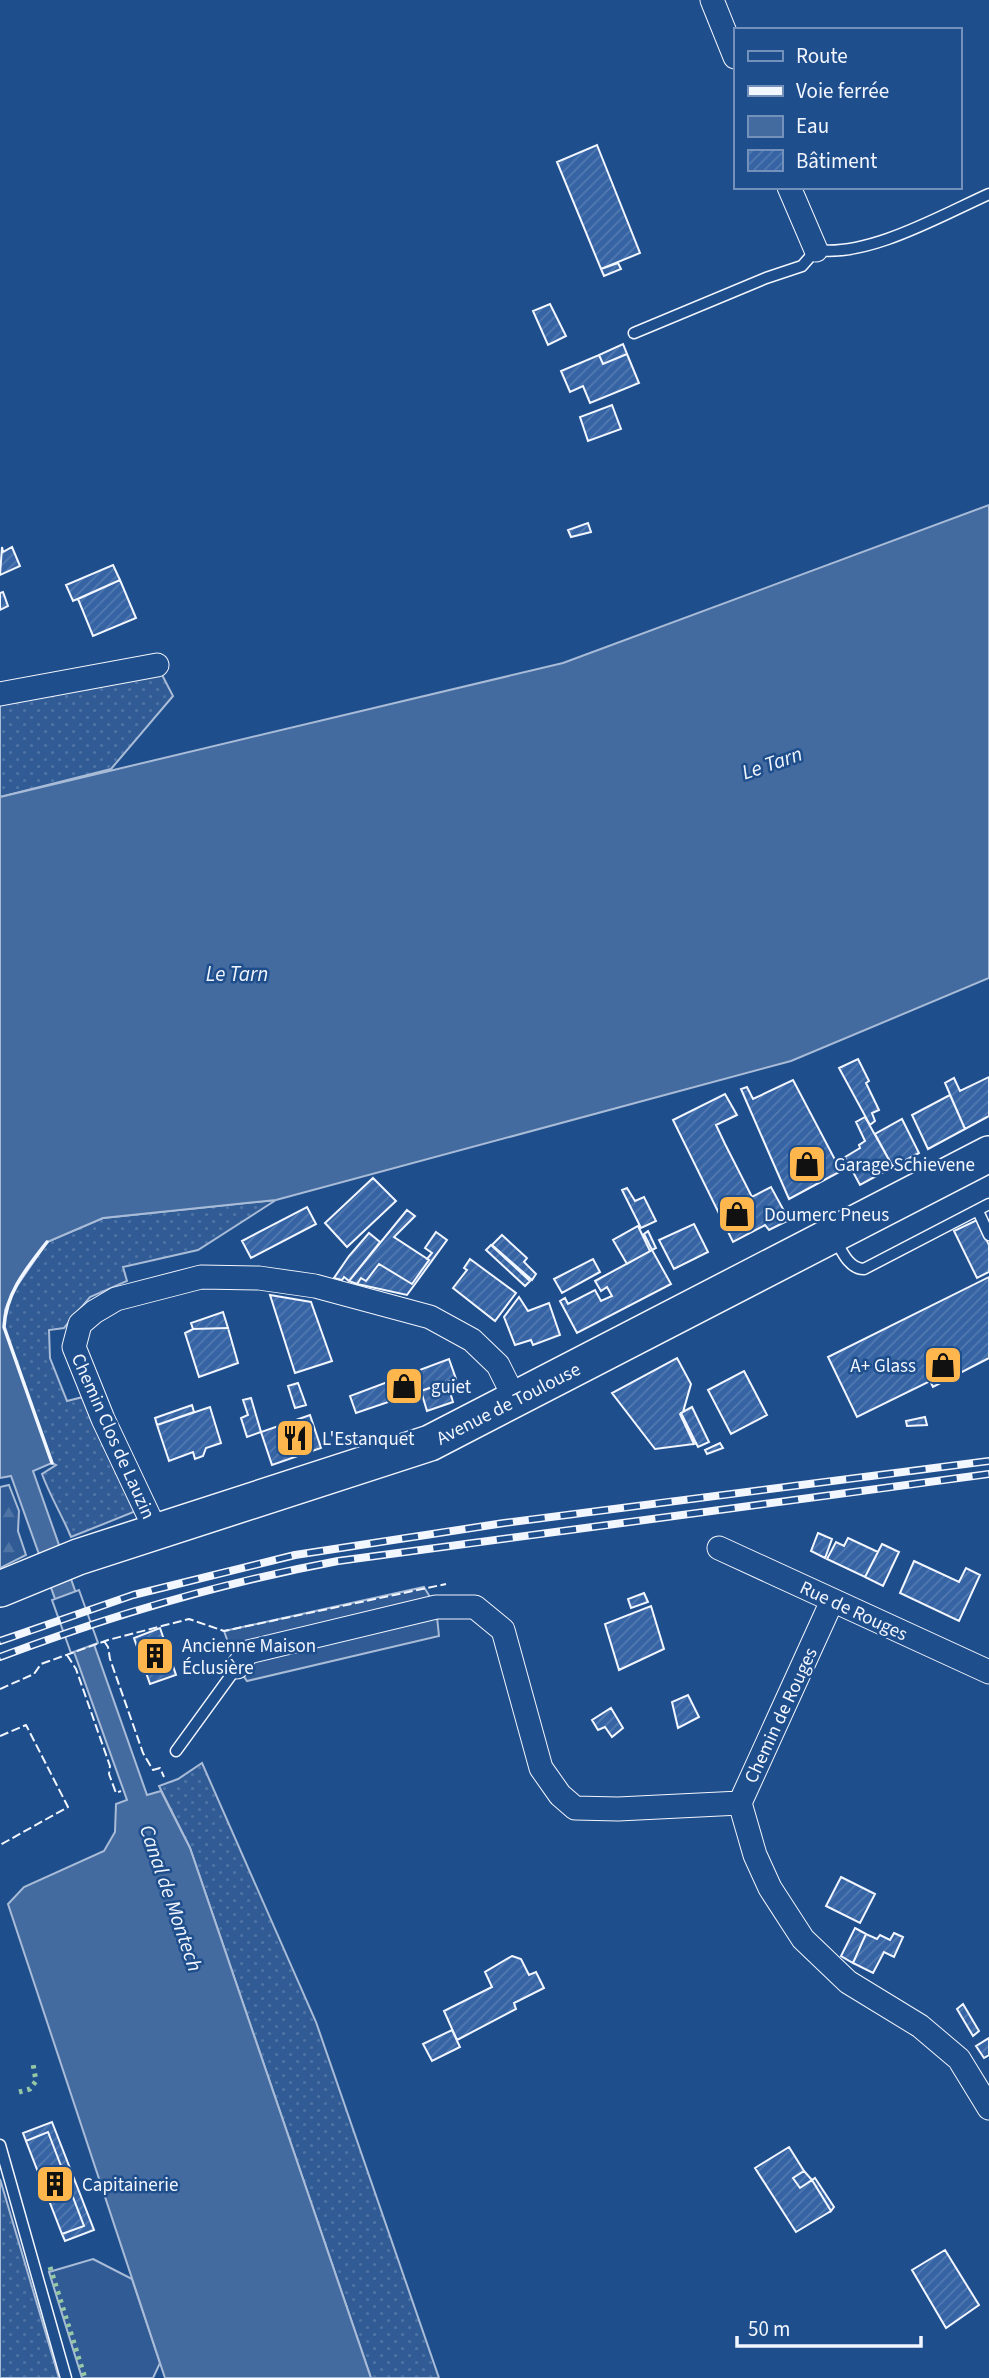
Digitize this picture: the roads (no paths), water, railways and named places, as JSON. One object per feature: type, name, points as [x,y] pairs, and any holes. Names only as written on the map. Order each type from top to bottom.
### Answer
[{"type":"main road","name":"Avenue de Toulouse","points":[[0,1589],[78,1557],[430,1443],[833,1235],[987,1161]]},
{"type":"street","points":[[712,0],[734,55]]},
{"type":"street","points":[[790,189],[816,250]]},
{"type":"street","points":[[0,694],[157,665]]},
{"type":"street","name":"Chemin Clos de Lauzin","points":[[156,1531],[103,1419],[74,1347],[80,1324],[94,1312],[117,1299],[201,1277],[259,1278],[315,1286],[430,1317],[472,1340],[498,1365],[515,1399]]},
{"type":"street","name":"Rue de Rouges","points":[[719,1548],[989,1672]]},
{"type":"street","name":"Chemin de Rouges","points":[[832,1601],[740,1803],[755,1856],[770,1888],[803,1939],[848,1982],[920,2026],[959,2059],[989,2108]]},
{"type":"street","points":[[237,1667],[248,1652],[436,1607],[475,1607],[503,1630],[541,1768],[560,1795],[575,1808],[618,1809],[740,1803]]},
{"type":"lane","points":[[634,333],[766,278],[802,266],[816,250],[834,253],[856,250],[919,226],[989,194]]},
{"type":"lane","points":[[833,1235],[850,1264],[857,1269],[863,1269],[989,1205]]},
{"type":"lane","points":[[978,1211],[989,1235]]},
{"type":"lane","points":[[176,1751],[237,1667]]},
{"type":"lane","points":[[0,2145],[66,2378]]},
{"type":"water","name":"Le Tarn","points":[[989,505],[989,978],[791,1061],[276,1200],[103,1218],[47,1242],[12,1293],[5,1310],[4,1327],[52,1463],[33,1471],[147,1795],[161,1791],[190,1848],[371,2378],[165,2378],[8,1904],[24,1887],[104,1851],[115,1832],[116,1804],[127,1800],[11,1476],[0,1478],[0,797],[563,663]]},
{"type":"railway","points":[[0,1641],[133,1595],[295,1555],[504,1523],[989,1461]]},
{"type":"railway","points":[[0,1657],[83,1627],[167,1602],[251,1579],[338,1561],[989,1474]]},
{"type":"place","name":"Garage Schievene","points":[[807,1164]]},
{"type":"place","name":"Doumerc Pneus","points":[[737,1214]]},
{"type":"place","name":"A+ Glass","points":[[943,1365]]},
{"type":"place","name":"guiet","points":[[404,1386]]},
{"type":"place","name":"L'Estanquet","points":[[295,1438]]},
{"type":"place","name":"Ancienne Maison Éclusière","points":[[155,1656]]},
{"type":"place","name":"Capitainerie","points":[[55,2184]]},
{"type":"water label","name":"Canal de Montech","points":[[171,1898]]}]
